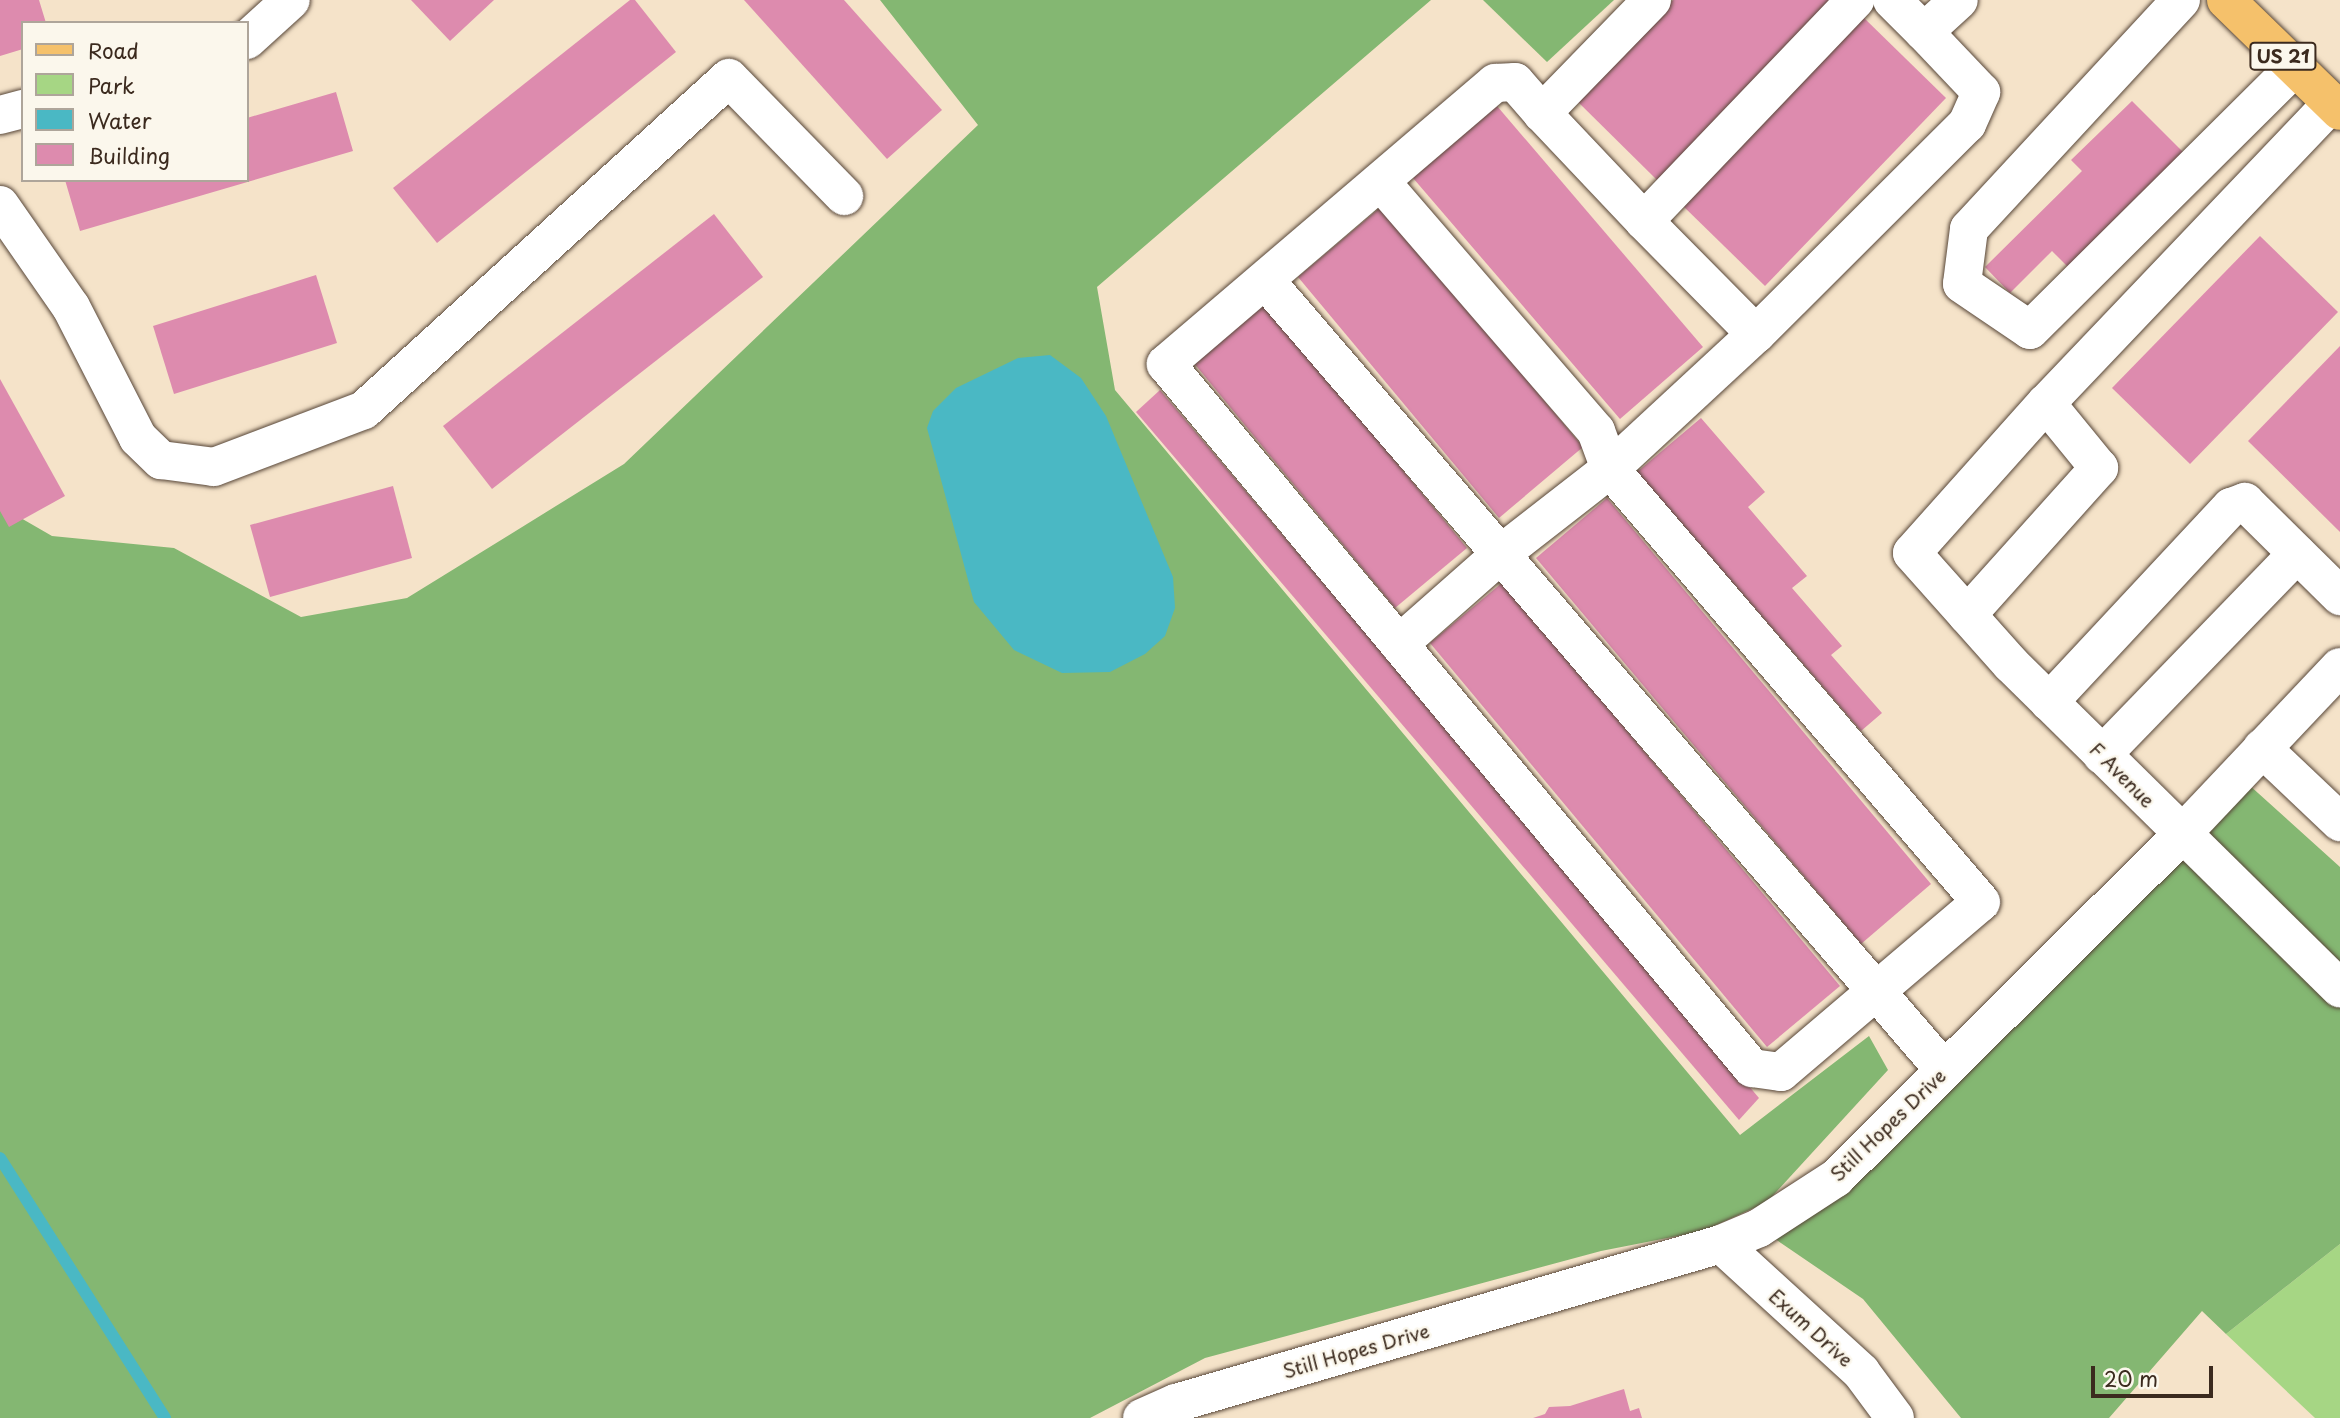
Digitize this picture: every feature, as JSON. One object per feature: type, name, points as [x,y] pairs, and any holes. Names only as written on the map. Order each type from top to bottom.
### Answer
[{"type":"main road","name":"US 21","points":[[2226,0],[2336,107]]},
{"type":"street","points":[[248,39],[291,0]]},
{"type":"street","points":[[1542,113],[1652,0]]},
{"type":"street","points":[[1644,221],[1855,0]]},
{"type":"street","points":[[1399,644],[1502,554],[1610,469],[1756,334],[1967,124],[1981,92],[1892,0]]},
{"type":"street","points":[[1924,32],[1959,0]]},
{"type":"street","points":[[2181,0],[1969,229],[1962,284],[2030,330],[2295,67]]},
{"type":"street","points":[[0,205],[71,307],[138,438],[161,460],[214,467],[364,410],[729,78],[844,196]]},
{"type":"street","points":[[1381,182],[1596,431],[1610,469],[1980,902],[1781,1072],[1752,1068],[1166,364],[1495,83],[1514,82],[1644,221],[1756,334]]},
{"type":"street","points":[[1967,615],[2099,468],[2046,403],[2336,107]]},
{"type":"street","points":[[0,115],[21,109]]},
{"type":"street","points":[[1265,280],[1944,1070]]},
{"type":"street","name":"F Avenue","points":[[2046,403],[1912,553],[2049,702],[2340,989]]},
{"type":"street","points":[[2049,702],[2231,507],[2245,502],[2340,596]]},
{"type":"street","points":[[2102,755],[2297,554]]},
{"type":"street","name":"Still Hopes Drive","points":[[1166,1413],[1721,1244],[1759,1228],[1836,1178],[2181,835],[2340,668]]},
{"type":"street","points":[[2263,748],[2340,822]]},
{"type":"street","name":"Exum Drive","points":[[1721,1244],[1861,1373],[1895,1418]]},
{"type":"green space","points":[[880,0],[1431,0],[1097,287],[1115,390],[1740,1135],[1869,1036],[1888,1070],[1767,1202],[1703,1231],[1601,1251],[1205,1358],[1090,1418],[0,1418],[0,506],[52,536],[174,548],[301,617],[407,598],[624,464],[978,125]]},
{"type":"green space","points":[[1483,0],[1614,0],[1547,62]]},
{"type":"green space","points":[[2238,775],[2340,867],[2340,1244],[2226,1334],[2202,1311],[2109,1418],[1961,1418],[1863,1299],[1759,1228]]},
{"type":"green space","points":[[2340,1244],[2340,1418],[2315,1418],[2226,1334]]},
{"type":"water","points":[[1050,355],[1081,378],[1106,416],[1173,577],[1175,608],[1165,636],[1145,654],[1110,672],[1062,673],[1014,650],[974,602],[927,428],[933,411],[956,388],[1018,358]]},
{"type":"building","points":[[0,0],[39,0],[45,21],[21,21],[21,50],[0,56]]},
{"type":"building","points":[[411,0],[494,0],[450,41]]},
{"type":"building","points":[[630,0],[635,0],[676,52],[437,243],[393,188]]},
{"type":"building","points":[[744,0],[844,0],[942,110],[887,159]]},
{"type":"building","points":[[1673,0],[1833,0],[1657,180],[1575,99]]},
{"type":"building","points":[[1862,16],[1946,98],[1765,286],[1681,204]]},
{"type":"building","points":[[336,92],[353,151],[248,182],[248,118]]},
{"type":"building","points":[[2132,101],[2188,157],[2072,271],[2052,251],[2010,293],[1985,267],[2082,171],[2071,160]]},
{"type":"building","points":[[1497,106],[1703,347],[1620,419],[1413,178]]},
{"type":"building","points":[[66,182],[247,182],[80,231]]},
{"type":"building","points":[[1382,206],[1583,447],[1499,518],[1298,277]]},
{"type":"building","points":[[714,214],[763,277],[492,489],[443,426]]},
{"type":"building","points":[[2260,236],[2338,312],[2190,464],[2112,388]]},
{"type":"building","points":[[316,275],[337,343],[174,394],[153,326]]},
{"type":"building","points":[[1265,303],[1467,548],[1395,608],[1193,362]]},
{"type":"building","points":[[2340,346],[2340,532],[2248,441]]},
{"type":"building","points":[[0,379],[65,496],[9,527],[0,511]]},
{"type":"building","points":[[1160,390],[1759,1098],[1739,1120],[1136,412]]},
{"type":"building","points":[[1701,418],[1765,492],[1748,507],[1807,576],[1792,588],[1842,646],[1831,655],[1882,713],[1861,731],[1637,472]]},
{"type":"building","points":[[393,486],[412,558],[270,597],[250,525]]},
{"type":"building","points":[[1607,498],[1931,884],[1861,944],[1536,558]]},
{"type":"building","points":[[1503,582],[1840,986],[1767,1047],[1430,643]]},
{"type":"building","points":[[1624,1389],[1630,1411],[1639,1408],[1642,1418],[1533,1418],[1545,1414],[1549,1407],[1570,1406]]},
{"type":"waterway","points":[[0,1158],[165,1418]]}]
